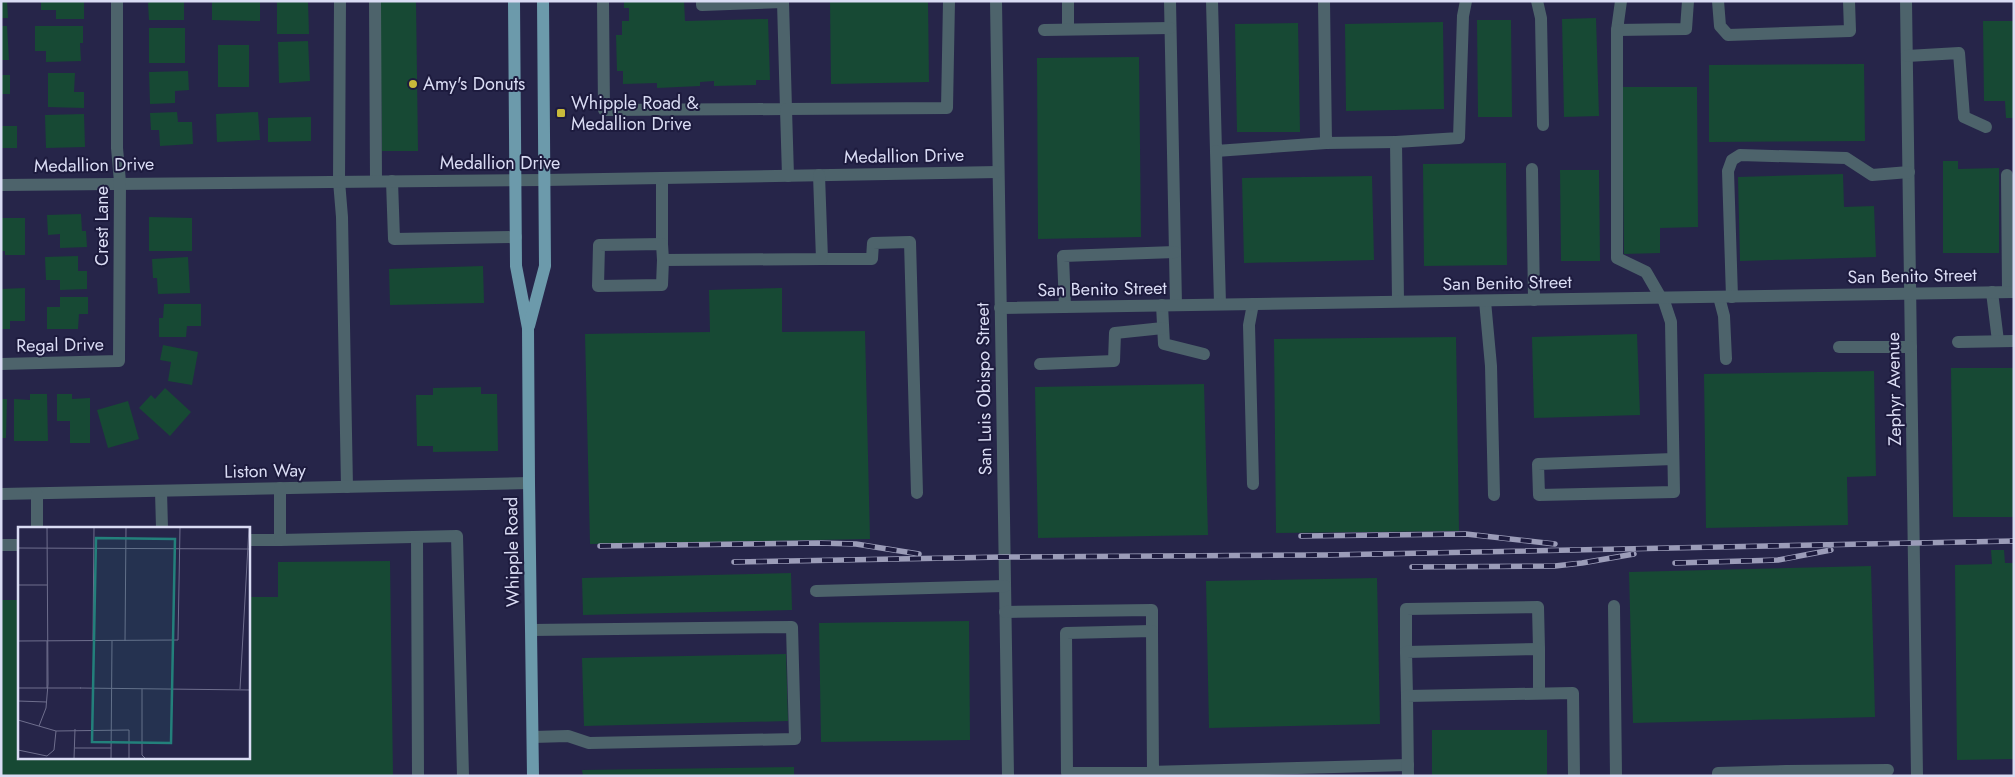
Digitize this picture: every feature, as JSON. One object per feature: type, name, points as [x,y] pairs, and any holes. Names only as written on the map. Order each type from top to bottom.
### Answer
[{"type":"main road","name":"Whipple Road","points":[[514,1],[516,266],[528,328],[528,483],[533,776]]},
{"type":"main road","name":"Whipple Road","points":[[528,328],[545,266],[543,1]]},
{"type":"street","name":"Crest Lane","points":[[118,1],[119,362]]},
{"type":"street","points":[[340,1],[339,181],[342,217],[347,487]]},
{"type":"street","points":[[374,1],[376,181]]},
{"type":"street","points":[[603,1],[604,110],[947,108],[950,1]]},
{"type":"street","points":[[702,1],[702,5],[783,2],[788,176]]},
{"type":"street","name":"San Luis Obispo Street","points":[[996,1],[1008,776]]},
{"type":"street","points":[[1068,1],[1068,29]]},
{"type":"street","points":[[1170,1],[1176,305]]},
{"type":"street","points":[[1212,1],[1220,304]]},
{"type":"street","points":[[1324,1],[1326,143]]},
{"type":"street","points":[[1216,151],[1326,143],[1396,142],[1459,138],[1463,16],[1466,1]]},
{"type":"street","points":[[1537,1],[1541,18],[1544,125]]},
{"type":"street","points":[[1620,1],[1617,30],[1617,258],[1646,272],[1662,298],[1671,322],[1674,459],[1674,492],[1540,496],[1538,464],[1674,459]]},
{"type":"street","points":[[1617,30],[1686,28],[1688,1]]},
{"type":"street","points":[[1718,1],[1720,26],[1728,35],[1850,31],[1849,1]]},
{"type":"street","name":"Zephyr Avenue","points":[[1906,1],[1917,776]]},
{"type":"street","points":[[1044,30],[1170,28]]},
{"type":"street","points":[[1907,56],[1959,53],[1964,117],[1986,127]]},
{"type":"street","points":[[1396,142],[1398,301]]},
{"type":"street","points":[[1726,359],[1724,316],[1728,170],[1732,160],[1740,155],[1846,158],[1872,175],[1909,172]]},
{"type":"street","points":[[1532,169],[1534,300]]},
{"type":"street","name":"Medallion Drive","points":[[1,184],[545,180],[998,172]]},
{"type":"street","points":[[819,175],[822,259]]},
{"type":"street","points":[[2006,175],[2011,292]]},
{"type":"street","points":[[662,178],[662,244],[662,260],[662,285],[598,286],[599,245],[662,244]]},
{"type":"street","points":[[392,181],[394,239],[516,237]]},
{"type":"street","points":[[662,260],[872,259],[872,243],[910,242],[917,493]]},
{"type":"street","points":[[1065,307],[1063,256],[1175,252]]},
{"type":"street","points":[[1992,292],[1998,341]]},
{"type":"street","name":"San Benito Street","points":[[1000,308],[2011,292]]},
{"type":"street","points":[[1485,301],[1491,366],[1494,495]]},
{"type":"street","points":[[1253,304],[1249,325],[1253,484]]},
{"type":"street","points":[[1162,305],[1164,344],[1204,354]]},
{"type":"street","points":[[1040,364],[1114,361],[1115,333],[1163,328]]},
{"type":"street","points":[[1958,342],[2014,341]]},
{"type":"street","points":[[1840,347],[1911,347]]},
{"type":"street","name":"Regal Drive","points":[[1,364],[119,362]]},
{"type":"street","name":"Liston Way","points":[[1,494],[528,483]]},
{"type":"street","points":[[280,488],[280,540]]},
{"type":"street","points":[[161,491],[162,527]]},
{"type":"street","points":[[37,494],[37,527]]},
{"type":"street","points":[[250,540],[457,536],[463,776]]},
{"type":"street","points":[[417,537],[418,776]]},
{"type":"street","points":[[1,545],[18,545]]},
{"type":"street","points":[[816,591],[1005,586]]},
{"type":"street","points":[[1614,606],[1616,776]]},
{"type":"street","points":[[1152,631],[1066,632],[1067,773],[1408,770],[1406,609],[1538,607],[1539,693]]},
{"type":"street","points":[[1005,612],[1152,610],[1153,772]]},
{"type":"street","points":[[531,630],[792,627],[794,739],[589,743],[568,736],[533,737]]},
{"type":"street","points":[[1406,652],[1539,649]]},
{"type":"street","points":[[1407,696],[1573,693],[1574,776]]},
{"type":"street","points":[[1718,776],[1718,773],[1788,774],[1888,770]]},
{"type":"building","points":[[1,1],[7,1],[8,18],[1,18]]},
{"type":"building","points":[[41,1],[84,2],[84,19],[56,19],[56,10],[41,10]]},
{"type":"building","points":[[151,1],[184,1],[184,20],[149,20],[148,3]]},
{"type":"building","points":[[212,1],[260,1],[260,21],[212,20]]},
{"type":"building","points":[[277,1],[308,1],[309,34],[277,34]]},
{"type":"building","points":[[416,1],[418,151],[382,151],[380,2]]},
{"type":"building","points":[[624,1],[684,1],[685,21],[768,19],[770,80],[756,80],[756,85],[714,86],[714,81],[700,82],[700,86],[657,88],[657,83],[623,84],[623,71],[617,71],[616,35],[622,35],[622,21],[629,21],[629,8],[624,8]]},
{"type":"building","points":[[830,1],[928,1],[929,82],[831,84]]},
{"type":"building","points":[[1596,18],[1599,116],[1564,117],[1562,19]]},
{"type":"building","points":[[1477,20],[1511,20],[1512,117],[1478,117]]},
{"type":"building","points":[[1983,21],[2014,21],[2014,118],[2006,118],[2005,101],[1984,101]]},
{"type":"building","points":[[1443,22],[1444,109],[1346,111],[1345,24]]},
{"type":"building","points":[[1298,23],[1300,132],[1237,132],[1235,24]]},
{"type":"building","points":[[1,26],[7,26],[9,60],[1,60]]},
{"type":"building","points":[[35,26],[83,26],[83,43],[80,43],[81,61],[46,62],[46,51],[35,51]]},
{"type":"building","points":[[149,28],[185,28],[185,63],[149,63]]},
{"type":"building","points":[[308,41],[310,81],[279,83],[278,42]]},
{"type":"building","points":[[218,45],[249,45],[249,87],[218,87]]},
{"type":"building","points":[[1139,57],[1141,237],[1038,239],[1037,58]]},
{"type":"building","points":[[1864,64],[1865,141],[1709,142],[1709,65]]},
{"type":"building","points":[[188,71],[189,90],[175,91],[175,103],[150,104],[149,72]]},
{"type":"building","points":[[48,73],[75,73],[74,92],[84,92],[84,108],[48,107]]},
{"type":"building","points":[[1,75],[10,75],[10,94],[1,94]]},
{"type":"building","points":[[1622,87],[1697,87],[1698,227],[1660,228],[1660,253],[1624,254]]},
{"type":"building","points":[[177,112],[178,122],[192,122],[193,144],[160,146],[159,130],[151,130],[150,113]]},
{"type":"building","points":[[258,112],[260,140],[217,142],[216,114]]},
{"type":"building","points":[[84,114],[85,147],[46,148],[45,115]]},
{"type":"building","points":[[311,117],[311,141],[268,142],[268,118]]},
{"type":"building","points":[[1,126],[17,126],[17,148],[1,148]]},
{"type":"building","points":[[1943,161],[1958,161],[1958,169],[1999,168],[1999,253],[1943,253]]},
{"type":"building","points":[[1506,163],[1507,265],[1424,266],[1423,164]]},
{"type":"building","points":[[1560,170],[1599,170],[1600,261],[1561,261]]},
{"type":"building","points":[[1843,174],[1844,207],[1874,206],[1876,257],[1740,261],[1738,177]]},
{"type":"building","points":[[1372,176],[1374,260],[1244,263],[1242,178]]},
{"type":"building","points":[[81,214],[82,231],[86,231],[87,247],[60,248],[60,234],[48,235],[47,215]]},
{"type":"building","points":[[149,217],[192,218],[192,251],[149,251]]},
{"type":"building","points":[[1,218],[25,218],[25,255],[5,255],[5,251],[1,251]]},
{"type":"building","points":[[78,256],[78,271],[87,271],[87,289],[60,290],[60,280],[46,280],[45,257]]},
{"type":"building","points":[[188,257],[190,293],[158,294],[157,278],[153,278],[152,259]]},
{"type":"building","points":[[483,266],[484,303],[390,305],[389,269]]},
{"type":"building","points":[[25,288],[25,321],[10,321],[10,329],[1,329],[1,289]]},
{"type":"building","points":[[782,288],[782,332],[865,331],[870,539],[590,544],[585,334],[710,332],[709,290]]},
{"type":"building","points":[[60,297],[88,297],[88,314],[79,314],[78,329],[47,329],[47,307],[60,307]]},
{"type":"building","points":[[164,304],[201,304],[201,326],[187,326],[186,337],[159,337],[159,318],[163,318]]},
{"type":"building","points":[[1637,334],[1640,415],[1534,418],[1532,337]]},
{"type":"building","points":[[1456,337],[1459,531],[1276,533],[1274,339]]},
{"type":"building","points":[[163,345],[198,352],[192,385],[168,381],[171,362],[160,360]]},
{"type":"building","points":[[1951,368],[2014,368],[2014,517],[1953,517]]},
{"type":"building","points":[[1874,371],[1876,476],[1847,477],[1848,525],[1706,528],[1704,374]]},
{"type":"building","points":[[1204,384],[1208,535],[1038,538],[1035,387]]},
{"type":"building","points":[[481,387],[481,394],[497,394],[498,451],[433,452],[433,446],[417,446],[416,395],[433,395],[433,388]]},
{"type":"building","points":[[165,388],[191,412],[170,436],[139,408],[151,395],[155,399]]},
{"type":"building","points":[[30,394],[47,394],[48,441],[14,441],[14,399],[30,400]]},
{"type":"building","points":[[57,394],[72,394],[72,399],[90,398],[90,443],[70,443],[70,421],[57,421]]},
{"type":"building","points":[[1,399],[7,399],[6,438],[1,438]]},
{"type":"building","points":[[128,401],[139,439],[108,448],[97,410]]},
{"type":"building","points":[[1991,550],[2004,550],[2005,563],[2014,563],[2014,759],[1957,760],[1955,565],[1992,564]]},
{"type":"building","points":[[390,561],[393,776],[1,776],[1,600],[18,600],[18,760],[250,760],[250,597],[278,597],[278,562]]},
{"type":"building","points":[[1871,566],[1875,717],[1633,723],[1629,572]]},
{"type":"building","points":[[791,573],[792,610],[583,615],[582,578]]},
{"type":"building","points":[[1377,578],[1380,724],[1209,728],[1206,581]]},
{"type":"building","points":[[969,621],[970,740],[821,742],[819,623]]},
{"type":"building","points":[[786,654],[788,721],[584,726],[582,658]]},
{"type":"building","points":[[1432,730],[1547,730],[1547,776],[1432,776]]},
{"type":"building","points":[[794,767],[794,776],[583,776],[582,770]]},
{"type":"railway","points":[[1301,536],[1466,534],[1555,544]]},
{"type":"railway","points":[[734,562],[1004,557],[1328,555],[2014,541]]},
{"type":"railway","points":[[600,546],[818,543],[856,544],[919,554]]},
{"type":"railway","points":[[1675,563],[1778,560],[1831,550]]},
{"type":"railway","points":[[1412,567],[1555,566],[1634,554]]},
{"type":"place","name":"Amy's Donuts","points":[[413,84]]},
{"type":"place","name":"Whipple Road & Medallion Drive","points":[[561,113]]}]
